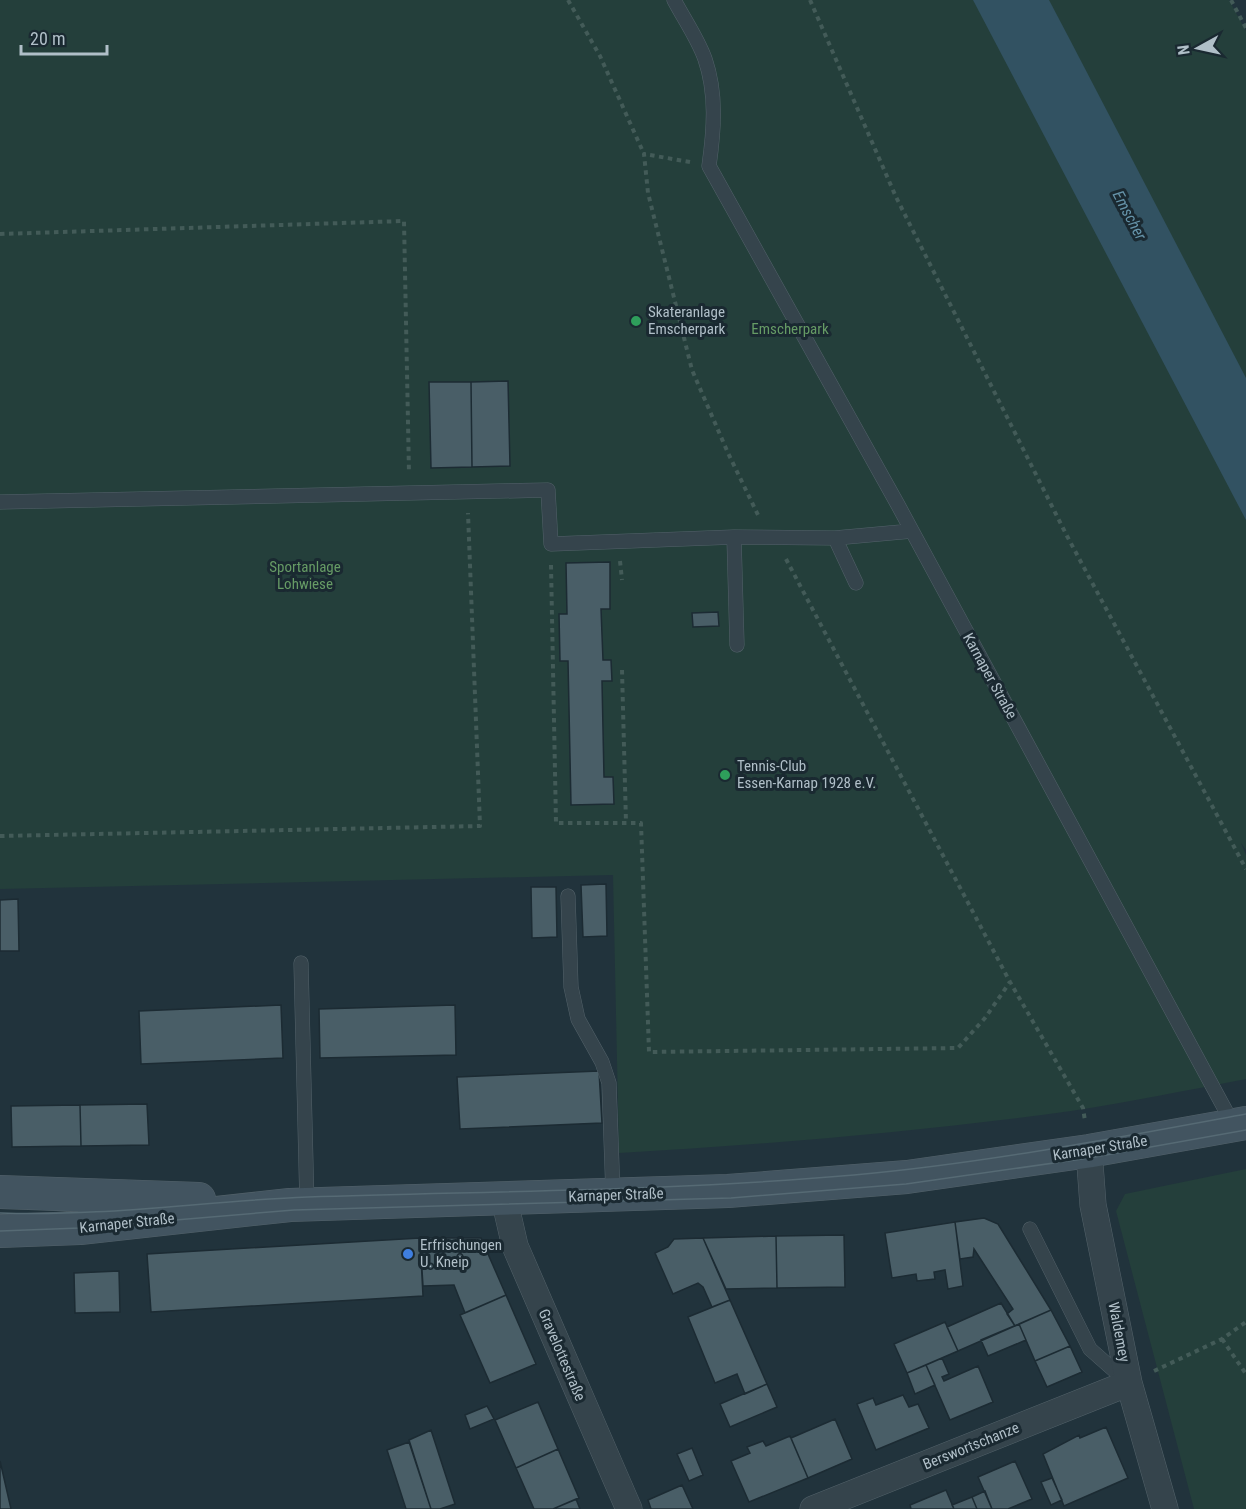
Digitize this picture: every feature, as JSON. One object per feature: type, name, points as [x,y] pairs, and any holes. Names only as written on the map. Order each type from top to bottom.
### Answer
[{"type":"main road","name":"Karnaper Straße","points":[[0,1231],[80,1228],[299,1205],[728,1191],[907,1177],[1089,1151],[1240,1124]]},
{"type":"main road","name":"Karnaper Straße","points":[[0,1192],[180,1198],[299,1205]]},
{"type":"street","name":"Waldemey","points":[[1089,1151],[1093,1205],[1129,1383],[1165,1509]]},
{"type":"street","name":"Gravelottestraße","points":[[504,1198],[515,1246],[629,1509]]},
{"type":"street","name":"Berswortschanze","points":[[813,1509],[1129,1383]]},
{"type":"lane","points":[[674,0],[704,58],[713,98],[714,131],[709,166]]},
{"type":"lane","name":"Karnaper Straße","points":[[709,166],[1240,1124]]},
{"type":"lane","points":[[0,502],[548,490],[551,544],[771,536],[835,538],[912,531]]},
{"type":"lane","points":[[734,537],[737,645]]},
{"type":"lane","points":[[835,538],[856,583]]},
{"type":"lane","points":[[568,896],[571,987],[578,1019],[602,1062],[609,1083],[613,1195]]},
{"type":"lane","points":[[299,1205],[301,963]]},
{"type":"lane","points":[[1030,1229],[1090,1349],[1129,1383]]},
{"type":"path","points":[[568,0],[600,56],[644,154],[648,193],[692,370],[756,513],[771,536],[875,725],[1010,982],[1083,1108],[1089,1151]]},
{"type":"path","points":[[810,0],[896,197],[1067,536],[1246,869]]},
{"type":"path","points":[[1231,0],[1246,28]]},
{"type":"path","points":[[644,154],[709,166]]},
{"type":"path","points":[[0,234],[404,221],[410,493]]},
{"type":"path","points":[[714,436],[721,435]]},
{"type":"path","points":[[0,836],[480,826],[467,492]]},
{"type":"path","points":[[551,544],[556,824],[641,823],[649,1052],[958,1048],[985,1018],[1010,982]]},
{"type":"path","points":[[622,670],[626,823]]},
{"type":"path","points":[[1129,1383],[1222,1339],[1246,1323]]},
{"type":"path","points":[[1222,1339],[1246,1374]]},
{"type":"green space","points":[[0,0],[1229,0],[1246,31],[1246,850],[1241,843],[1246,855],[1246,1079],[1093,1107],[958,1125],[789,1141],[619,1153],[613,875],[0,889]]},
{"type":"green space","points":[[1246,1169],[1246,1509],[1194,1509],[1116,1211],[1125,1194]]},
{"type":"water","name":"Emscher","points":[[973,0],[1049,0],[1069,38],[1246,378],[1246,520]]},
{"type":"building","points":[[508,381],[510,466],[472,467],[471,382]]},
{"type":"building","points":[[429,382],[471,382],[472,467],[431,468]]},
{"type":"building","points":[[610,562],[610,609],[601,609],[603,660],[611,660],[612,681],[602,681],[604,777],[613,777],[614,804],[571,805],[568,661],[560,661],[559,614],[567,614],[566,563]]},
{"type":"building","points":[[718,612],[719,626],[693,627],[692,613]]},
{"type":"building","points":[[606,884],[607,936],[583,937],[581,885]]},
{"type":"building","points":[[531,887],[556,887],[557,937],[532,938]]},
{"type":"building","points":[[18,899],[19,951],[0,951],[0,900]]},
{"type":"building","points":[[281,1005],[283,1058],[141,1064],[139,1011]]},
{"type":"building","points":[[455,1005],[456,1055],[320,1058],[319,1009]]},
{"type":"building","points":[[599,1071],[602,1123],[460,1129],[457,1077]]},
{"type":"building","points":[[147,1104],[149,1145],[81,1146],[80,1105]]},
{"type":"building","points":[[80,1105],[81,1146],[12,1147],[11,1106]]},
{"type":"building","points":[[984,1218],[998,1224],[1051,1310],[1015,1326],[1007,1314],[1013,1309],[974,1249],[973,1257],[960,1259],[955,1222]]},
{"type":"building","points":[[955,1222],[963,1286],[948,1289],[945,1270],[934,1272],[935,1279],[917,1281],[916,1274],[892,1278],[885,1233]]},
{"type":"building","points":[[844,1235],[845,1287],[777,1288],[776,1236]]},
{"type":"building","points":[[776,1236],[777,1288],[726,1289],[703,1238]]},
{"type":"building","points":[[420,1238],[423,1296],[151,1312],[147,1254]]},
{"type":"building","points":[[420,1238],[481,1238],[506,1295],[465,1313],[454,1285],[423,1286]]},
{"type":"building","points":[[703,1238],[730,1300],[712,1307],[703,1287],[698,1283],[673,1294],[655,1253],[668,1247],[674,1239]]},
{"type":"building","points":[[119,1271],[120,1312],[75,1313],[74,1273]]},
{"type":"building","points":[[506,1295],[536,1364],[490,1383],[460,1315]]},
{"type":"building","points":[[730,1300],[767,1384],[745,1394],[737,1374],[715,1383],[688,1317]]},
{"type":"building","points":[[1001,1303],[1015,1326],[958,1351],[947,1327]]},
{"type":"building","points":[[1051,1310],[1070,1346],[1035,1361],[1019,1324]]},
{"type":"building","points":[[945,1322],[958,1351],[907,1373],[894,1344]]},
{"type":"building","points":[[1019,1324],[1026,1340],[988,1356],[981,1340]]},
{"type":"building","points":[[1070,1346],[1082,1372],[1047,1387],[1035,1361]]},
{"type":"building","points":[[942,1358],[949,1374],[942,1377],[944,1381],[978,1366],[993,1402],[950,1420],[926,1365]]},
{"type":"building","points":[[926,1365],[935,1385],[915,1394],[907,1373]]},
{"type":"building","points":[[767,1384],[777,1407],[730,1427],[720,1404]]},
{"type":"building","points":[[903,1395],[909,1407],[918,1404],[929,1428],[876,1450],[857,1404],[873,1398],[876,1405]]},
{"type":"building","points":[[538,1402],[558,1449],[516,1468],[495,1420]]},
{"type":"building","points":[[487,1406],[494,1419],[470,1429],[465,1415]]},
{"type":"building","points":[[835,1419],[852,1459],[808,1478],[791,1438]]},
{"type":"building","points":[[1106,1427],[1128,1478],[1064,1506],[1043,1454],[1079,1435],[1080,1438]]},
{"type":"building","points":[[431,1430],[455,1504],[440,1509],[431,1509],[409,1440]]},
{"type":"building","points":[[790,1436],[808,1478],[749,1502],[731,1461],[750,1453],[747,1447],[763,1441],[766,1446]]},
{"type":"building","points":[[409,1442],[431,1509],[406,1509],[387,1450]]},
{"type":"building","points":[[692,1448],[703,1475],[689,1481],[677,1454]]},
{"type":"building","points":[[558,1449],[579,1498],[553,1509],[534,1509],[516,1468]]},
{"type":"building","points":[[0,1461],[11,1509],[0,1509]]},
{"type":"building","points":[[1015,1461],[1032,1499],[1008,1509],[992,1509],[978,1477]]},
{"type":"building","points":[[1052,1478],[1062,1500],[1051,1505],[1041,1482]]},
{"type":"building","points":[[682,1485],[693,1509],[651,1509],[648,1500]]},
{"type":"building","points":[[946,1490],[954,1509],[911,1509],[910,1505]]},
{"type":"building","points":[[985,1491],[992,1509],[977,1509],[972,1497]]},
{"type":"building","points":[[972,1497],[977,1509],[954,1509],[952,1505]]},
{"type":"building","points":[[576,1499],[580,1509],[553,1509]]},
{"type":"tram line","points":[[0,1213],[77,1213],[308,1197],[649,1187],[854,1175],[1002,1157],[1246,1114]]},
{"type":"tram line","points":[[0,1231],[80,1228],[294,1210],[731,1198],[906,1184],[1089,1158],[1246,1130]]},
{"type":"place","name":"Skateranlage Emscherpark","points":[[636,321]]},
{"type":"place","name":"Tennis-Club Essen-Karnap 1928 e.V.","points":[[725,775]]},
{"type":"place","name":"Erfrischungen U. Kneip","points":[[408,1254]]},
{"type":"park label","name":"Emscherpark","points":[[790,329]]},
{"type":"park label","name":"Sportanlage Lohwiese","points":[[305,576]]}]
